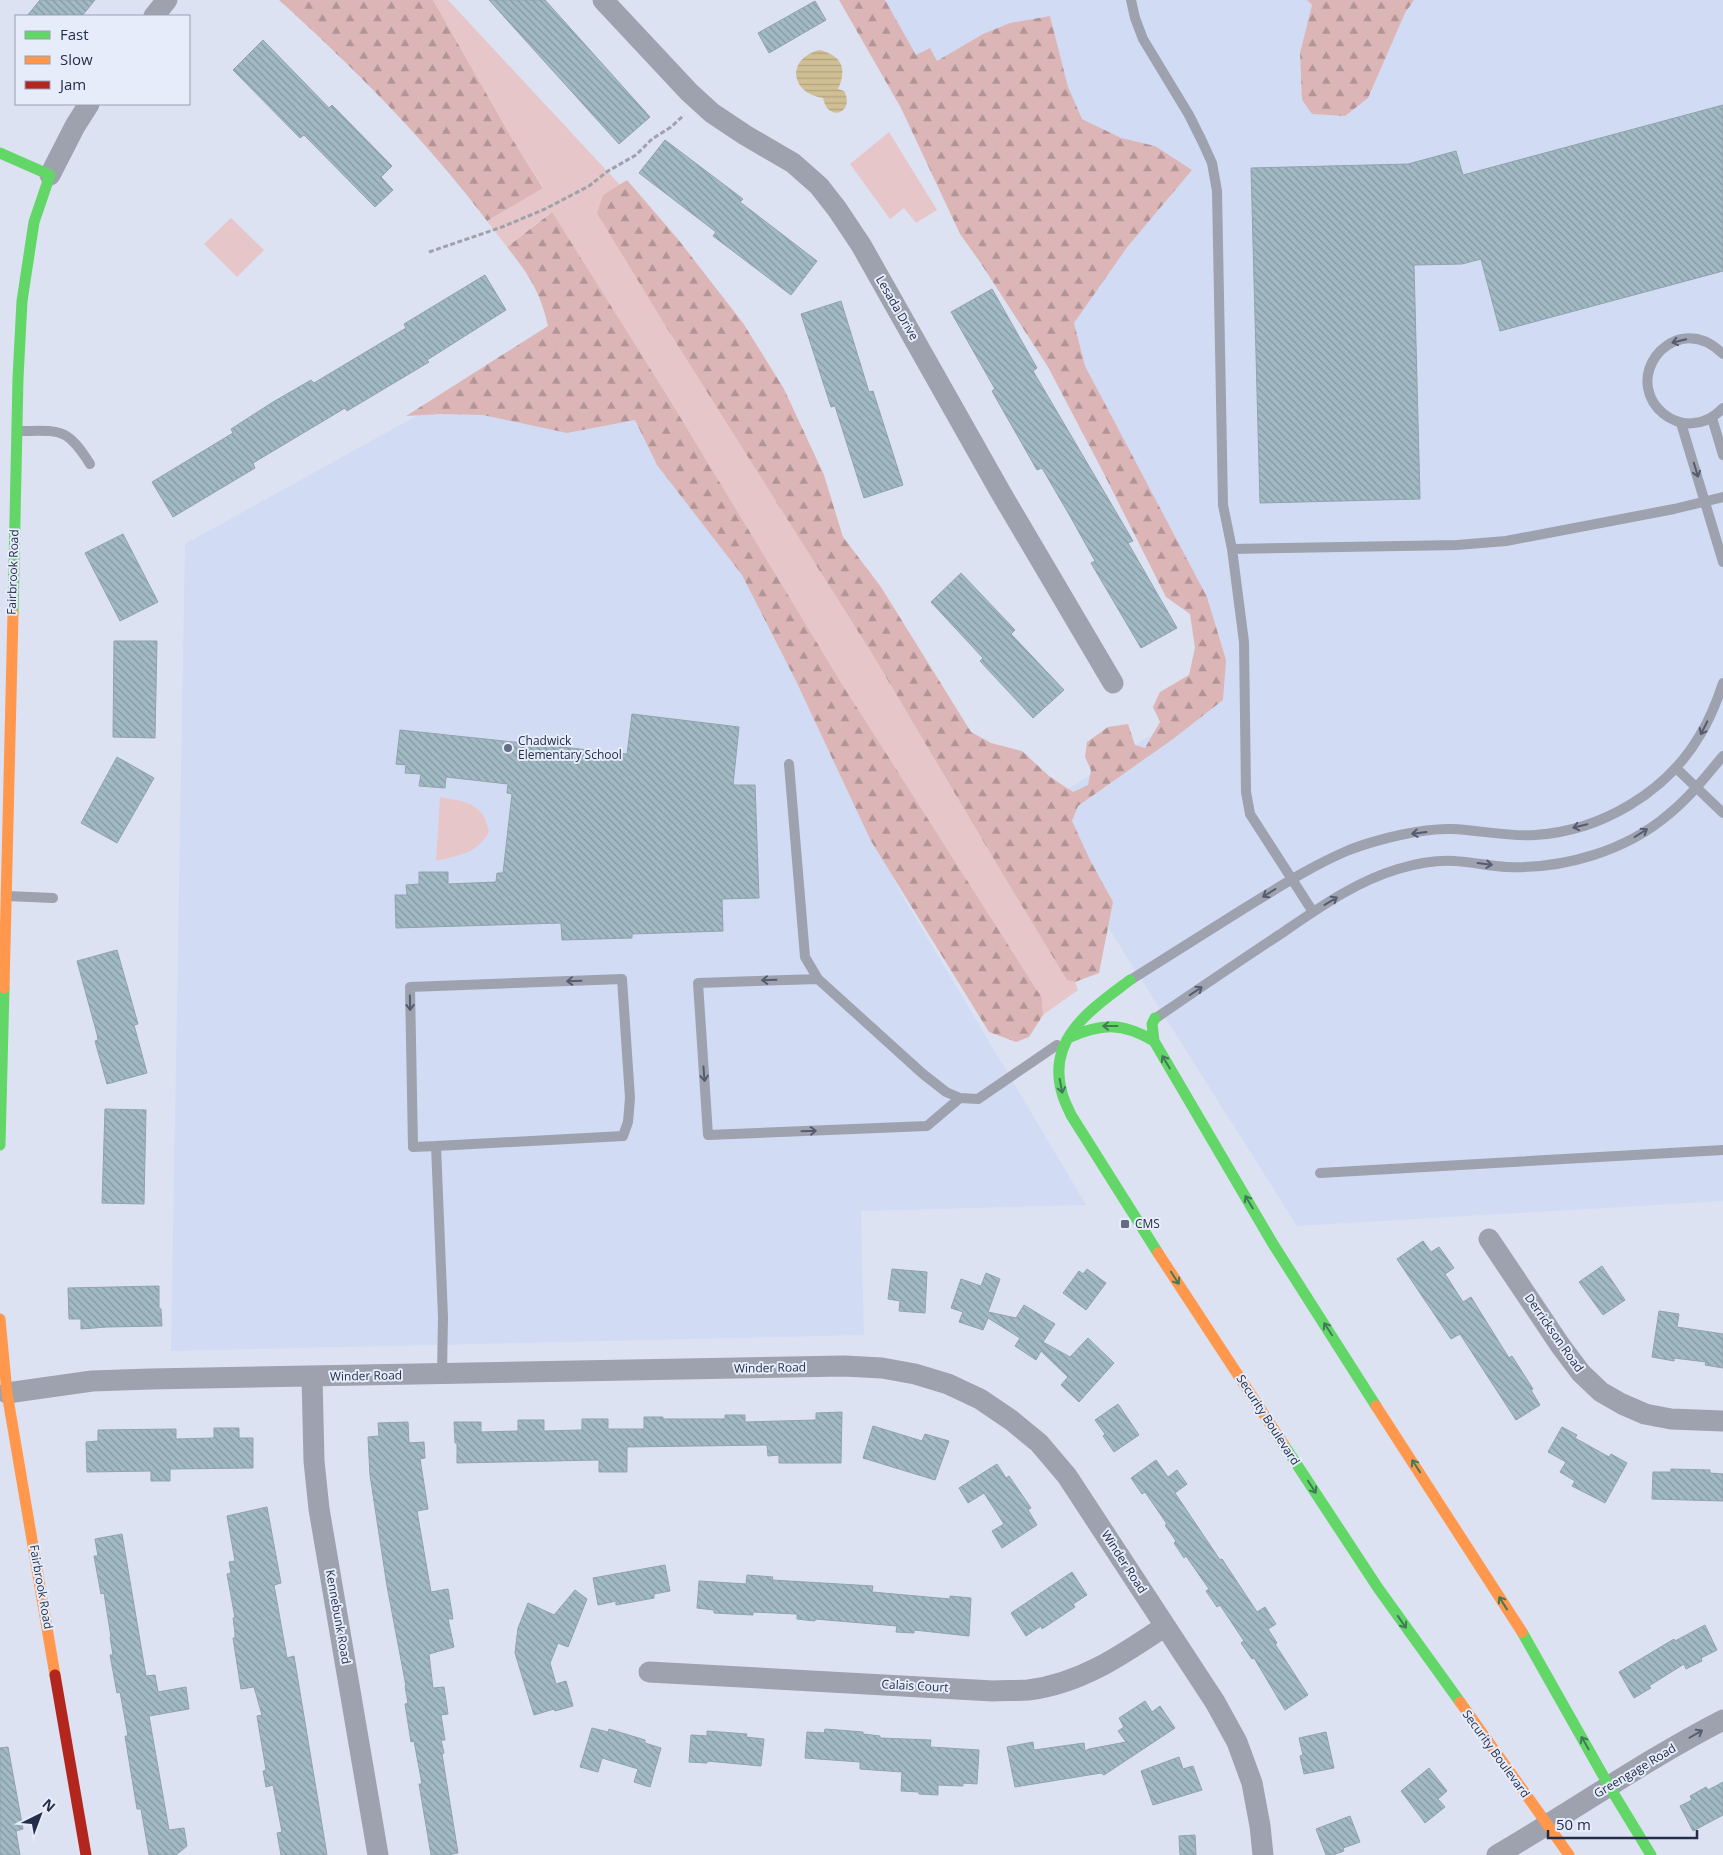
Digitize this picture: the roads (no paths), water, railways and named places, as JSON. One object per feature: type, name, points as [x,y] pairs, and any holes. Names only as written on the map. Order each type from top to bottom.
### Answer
[{"type":"street","points":[[155,15],[167,0]]},
{"type":"street","name":"Lesada Drive","points":[[603,0],[712,113],[793,163],[818,186],[837,209],[861,245],[1001,493],[1113,683]]},
{"type":"street","name":"Fairbrook Road","points":[[0,1145],[2,965],[6,896],[5,671],[17,431],[18,338],[24,278],[34,221],[50,175],[75,126],[88,105]]},
{"type":"street","points":[[0,153],[50,175]]},
{"type":"street","name":"Security Boulevard","points":[[1130,980],[1078,1023],[1066,1039],[1060,1056],[1059,1075],[1062,1092],[1071,1114],[1090,1147],[1378,1588],[1568,1855]]},
{"type":"street","points":[[1155,1018],[1152,1024],[1154,1041],[1273,1244],[1526,1641],[1651,1855]]},
{"type":"street","points":[[1066,1039],[1081,1031],[1097,1026],[1120,1026],[1141,1033],[1154,1041]]},
{"type":"street","name":"Derrickson Road","points":[[1489,1240],[1560,1345],[1582,1373],[1601,1392],[1645,1414],[1671,1419],[1723,1421]]},
{"type":"street","name":"Fairbrook Road","points":[[0,1319],[7,1393],[86,1855]]},
{"type":"street","name":"Winder Road","points":[[7,1393],[92,1380],[844,1366],[882,1368],[916,1374],[948,1384],[980,1399],[1011,1420],[1040,1443],[1067,1476],[1215,1702],[1237,1742],[1252,1783],[1263,1855]]},
{"type":"street","name":"Kennebunk Road","points":[[312,1377],[314,1461],[319,1510],[378,1855]]},
{"type":"street","name":"Calais Court","points":[[649,1672],[993,1691],[1028,1690],[1088,1674],[1116,1659],[1165,1626]]},
{"type":"street","name":"Greengage Road","points":[[1497,1855],[1699,1732],[1723,1720]]},
{"type":"lane","points":[[1131,0],[1143,39],[1189,115],[1212,163],[1217,191],[1223,505],[1232,549],[1244,642],[1246,792],[1250,814],[1313,912]]},
{"type":"lane","points":[[1723,354],[1707,342],[1690,338],[1673,342],[1658,352],[1653,360],[1648,377],[1650,394],[1658,410],[1665,416],[1681,423],[1699,423],[1712,418],[1723,408]]},
{"type":"lane","points":[[1712,418],[1723,455]]},
{"type":"lane","points":[[1681,423],[1723,562]]},
{"type":"lane","points":[[17,431],[55,431],[68,436],[76,443],[90,464]]},
{"type":"lane","points":[[1232,549],[1457,545],[1506,541],[1674,509],[1723,497]]},
{"type":"lane","points":[[1130,980],[1292,878],[1349,850],[1387,838],[1451,829],[1511,835],[1537,835],[1595,822],[1623,809],[1650,791],[1676,768],[1700,736],[1714,709],[1723,684]]},
{"type":"lane","points":[[1155,1018],[1313,912],[1362,883],[1397,869],[1423,863],[1452,861],[1507,867],[1540,865],[1575,861],[1607,851],[1638,836],[1668,815],[1697,788],[1723,756]]},
{"type":"lane","points":[[789,764],[805,957],[818,979],[923,1074],[946,1092],[960,1098],[978,1099],[1066,1039]]},
{"type":"lane","points":[[1676,768],[1723,813]]},
{"type":"lane","points":[[6,896],[53,898]]},
{"type":"lane","points":[[818,979],[698,983],[708,1135],[927,1126],[960,1098]]},
{"type":"lane","points":[[622,980],[630,1098],[628,1122],[624,1136],[436,1146],[413,1147],[410,987],[622,980]]},
{"type":"lane","points":[[436,1146],[443,1317],[442,1374]]},
{"type":"lane","points":[[1320,1174],[1723,1150]]},
{"type":"place","name":"Chadwick Elementary School","points":[[508,748]]},
{"type":"place","name":"CMS","points":[[1125,1224]]}]
